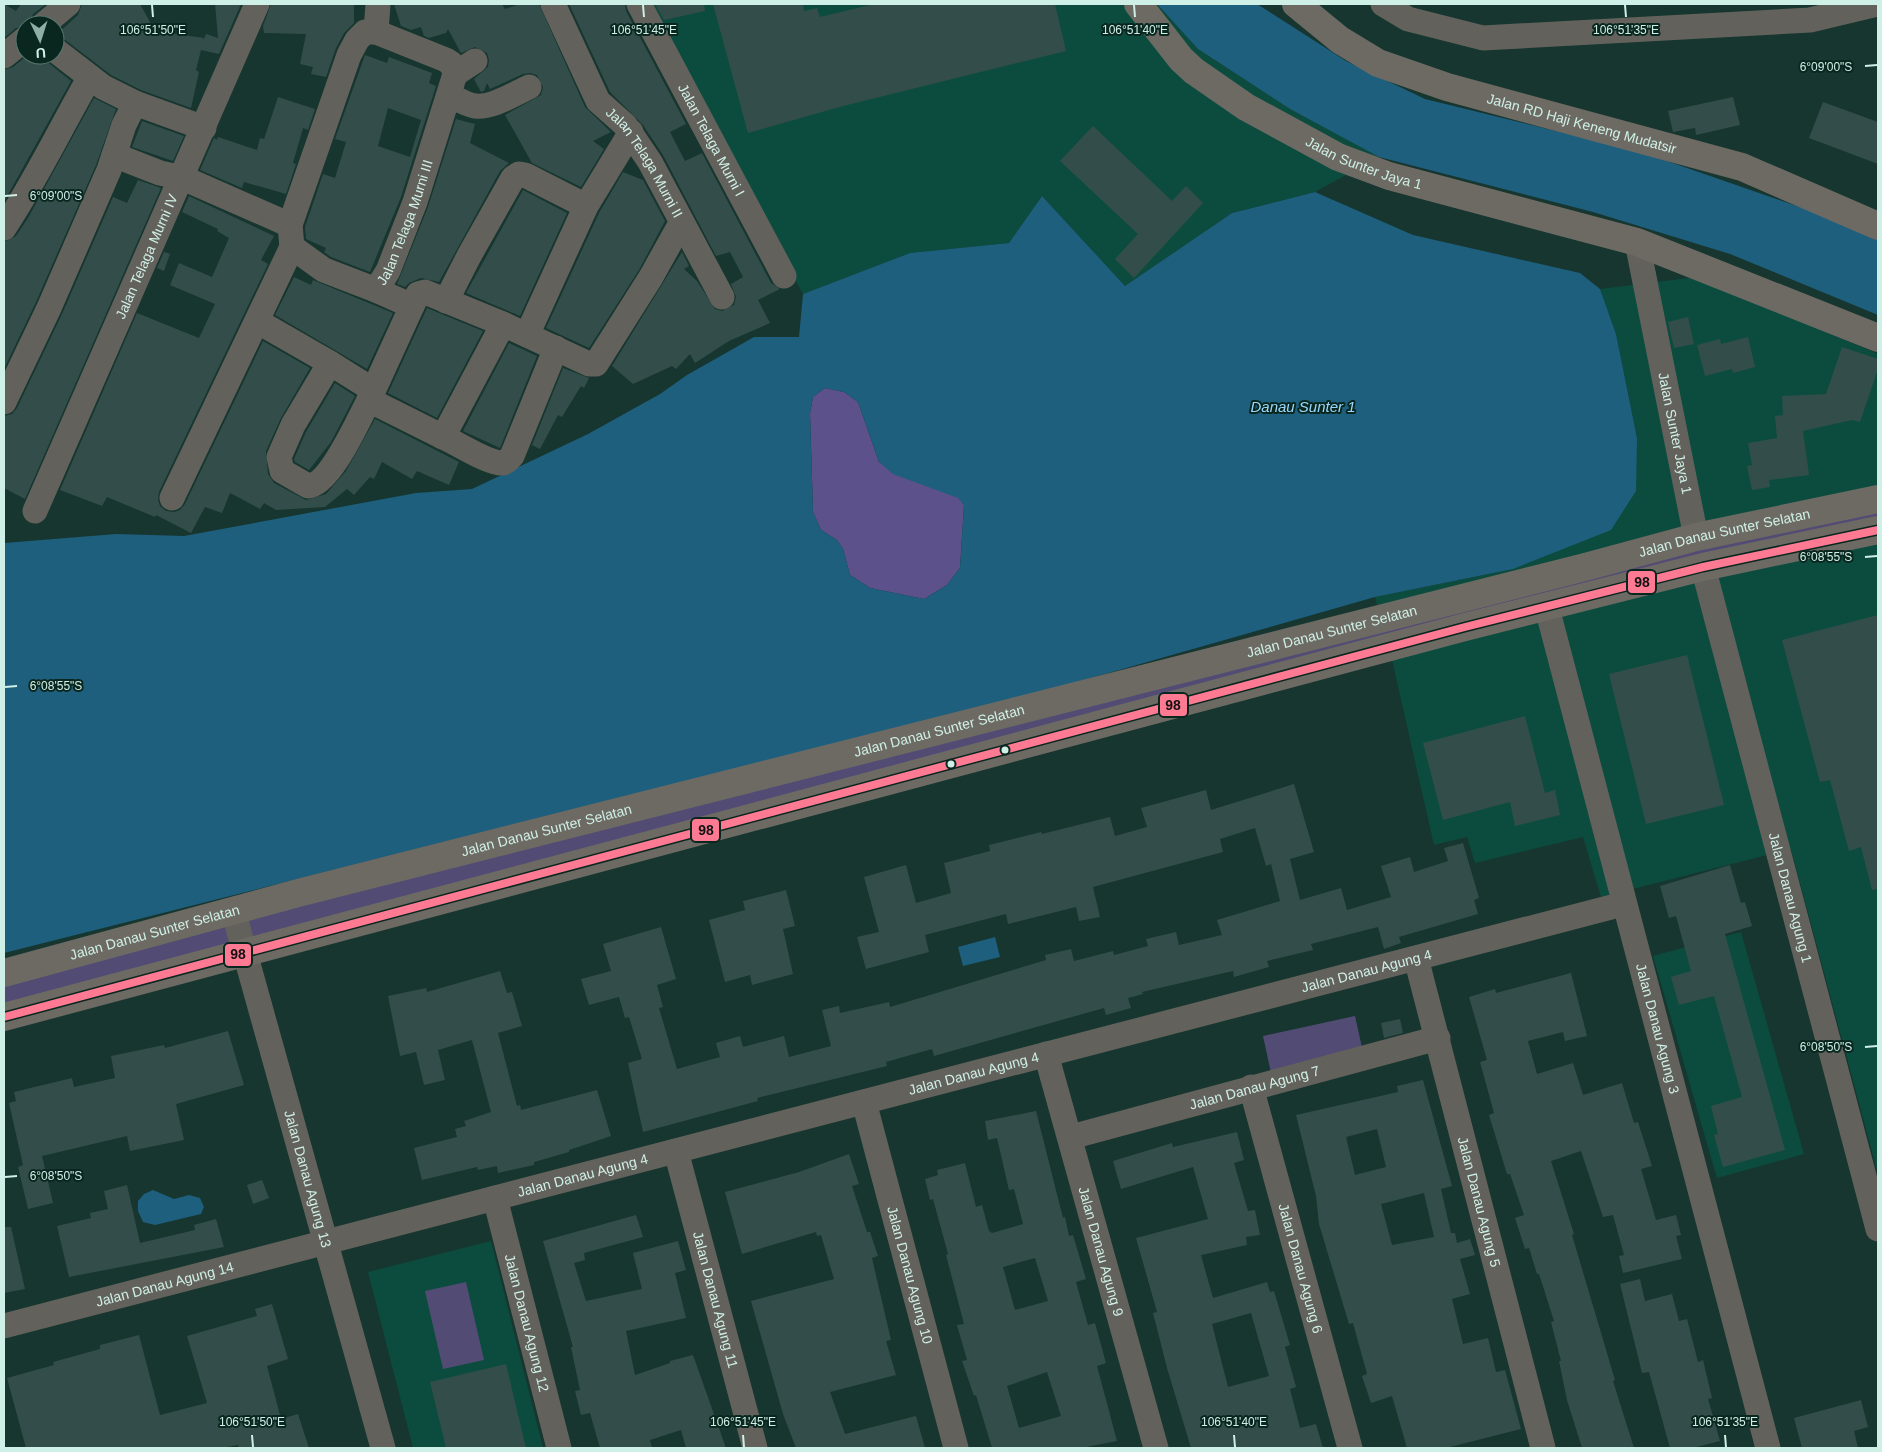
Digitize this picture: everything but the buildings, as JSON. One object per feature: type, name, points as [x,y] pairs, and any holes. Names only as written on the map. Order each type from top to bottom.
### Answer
[{"type":"street","points":[[55,15],[68,4]]},
{"type":"street","name":"Jalan Telaga Murni IV","points":[[35,511],[183,178],[257,4]]},
{"type":"street","points":[[376,32],[378,4]]},
{"type":"street","name":"Jalan Telaga Murni II","points":[[553,4],[598,101],[631,132],[650,162],[722,297]]},
{"type":"street","name":"Jalan Telaga Murni I","points":[[638,4],[784,276]]},
{"type":"street","name":"Jalan Sunter Jaya 1","points":[[1138,4],[1181,59],[1194,72],[1246,107],[1338,157],[1389,176],[1637,242],[1878,338]]},
{"type":"street","name":"Jalan RD Haji Keneng Mudatsir","points":[[1296,4],[1340,40],[1378,62],[1447,87],[1742,167],[1878,226]]},
{"type":"street","points":[[1383,4],[1408,19],[1483,38],[1810,20],[1877,4]]},
{"type":"street","points":[[172,498],[257,321],[291,236],[348,55],[357,40],[365,32],[376,32],[446,60],[452,64],[460,77],[474,106],[505,98],[529,87]]},
{"type":"street","points":[[4,56],[15,47]]},
{"type":"street","points":[[65,58],[103,87],[135,103],[204,128]]},
{"type":"street","points":[[4,228],[21,202],[56,135],[90,77]]},
{"type":"street","name":"Jalan Telaga Murni III","points":[[114,156],[160,174],[183,178],[291,236],[324,270],[376,290],[388,271],[460,77]]},
{"type":"street","points":[[4,402],[49,308],[135,103]]},
{"type":"street","points":[[527,335],[586,206],[631,132]]},
{"type":"street","points":[[446,301],[468,256],[513,178],[519,174],[525,175],[586,206]]},
{"type":"street","points":[[330,363],[294,425],[279,457],[282,471],[308,486],[318,484],[332,466],[371,395],[412,306],[422,291],[503,324],[589,364],[599,361],[681,223]]},
{"type":"street","name":"Jalan Sunter Jaya 1","points":[[1637,242],[1696,537]]},
{"type":"street","points":[[376,290],[412,306]]},
{"type":"street","points":[[257,321],[330,363],[371,395],[443,437],[492,461],[501,463],[508,461],[512,456],[556,348]]},
{"type":"street","points":[[443,437],[503,324]]},
{"type":"street","name":"Jalan Danau Sunter Selatan","points":[[4,973],[233,910],[1585,567],[1696,537],[1878,499]]},
{"type":"street","name":"Jalan Danau Sunter Selatan","points":[[4,1016],[244,954],[1465,627],[1547,608],[1703,566],[1878,530]]},
{"type":"street","name":"Jalan Danau Agung 1","points":[[1703,566],[1878,1228]]},
{"type":"street","name":"Jalan Danau Agung 3","points":[[1547,608],[1623,904],[1768,1448]]},
{"type":"street","name":"Jalan Danau Agung 4","points":[[325,1242],[1623,904]]},
{"type":"street","name":"Jalan Danau Agung 13","points":[[233,910],[383,1448]]},
{"type":"street","name":"Jalan Danau Agung 5","points":[[1416,958],[1543,1448]]},
{"type":"street","name":"Jalan Danau Agung 7","points":[[1071,1137],[1438,1038]]},
{"type":"street","name":"Jalan Danau Agung 9","points":[[1046,1054],[1071,1137],[1156,1448]]},
{"type":"street","name":"Jalan Danau Agung 6","points":[[1251,1087],[1350,1448]]},
{"type":"street","name":"Jalan Danau Agung 10","points":[[864,1102],[956,1448]]},
{"type":"street","name":"Jalan Danau Agung 11","points":[[676,1151],[755,1448]]},
{"type":"street","name":"Jalan Danau Agung 12","points":[[494,1198],[559,1448]]},
{"type":"street","name":"Jalan Danau Agung 14","points":[[4,1326],[325,1242]]},
{"type":"shaded area","points":[[644,4],[1157,4],[1198,49],[1290,109],[1379,157],[1315,192],[1232,213],[1125,286],[1042,196],[1009,243],[910,253],[803,294]]},
{"type":"shaded area","points":[[1696,277],[1878,354],[1878,1174],[1791,849],[1601,897],[1583,837],[1475,863],[1467,837],[1434,845],[1392,660],[1375,597],[1513,569],[1637,438],[1616,334],[1600,289]]},
{"type":"shaded area","points":[[825,388],[844,392],[858,402],[879,462],[958,497],[964,505],[960,568],[947,585],[924,599],[870,588],[850,575],[843,549],[837,540],[821,530],[813,512],[810,413],[813,397]]},
{"type":"shaded area","points":[[1878,501],[1878,533],[4,1017],[4,973]]},
{"type":"shaded area","points":[[1741,932],[1804,1154],[1717,1178],[1653,956]]},
{"type":"shaded area","points":[[1355,1016],[1363,1052],[1271,1073],[1263,1036]]},
{"type":"shaded area","points":[[491,1241],[543,1448],[413,1448],[368,1272]]},
{"type":"shaded area","points":[[466,1282],[484,1360],[443,1369],[425,1291]]},
{"type":"water","points":[[1157,4],[1257,4],[1346,61],[1425,99],[1641,152],[1811,211],[1878,239],[1878,315],[1730,254],[1593,212],[1379,157],[1290,109],[1198,49]]},
{"type":"water","name":"Danau Sunter 1","points":[[1315,192],[1413,235],[1580,273],[1600,289],[1616,334],[1637,438],[1636,491],[1611,530],[1513,569],[1375,597],[1070,684],[4,953],[4,543],[116,534],[184,536],[416,493],[472,489],[588,434],[660,394],[687,375],[754,337],[799,337],[803,294],[910,253],[1009,243],[1042,196],[1125,286],[1232,213]],"holes":[[[825,388],[844,392],[858,402],[879,462],[893,474],[958,498],[964,505],[960,568],[947,585],[924,599],[870,588],[850,575],[843,549],[837,540],[821,530],[813,512],[810,413],[813,397]]]},
{"type":"water","points":[[995,937],[1000,957],[963,966],[958,947]]},
{"type":"water","points":[[153,1190],[174,1199],[189,1195],[200,1198],[204,1207],[201,1214],[155,1225],[143,1222],[138,1211],[138,1201],[144,1194]]},
{"type":"transit line","name":"98","points":[[4,1017],[1465,627],[1703,567],[1878,530]]}]
